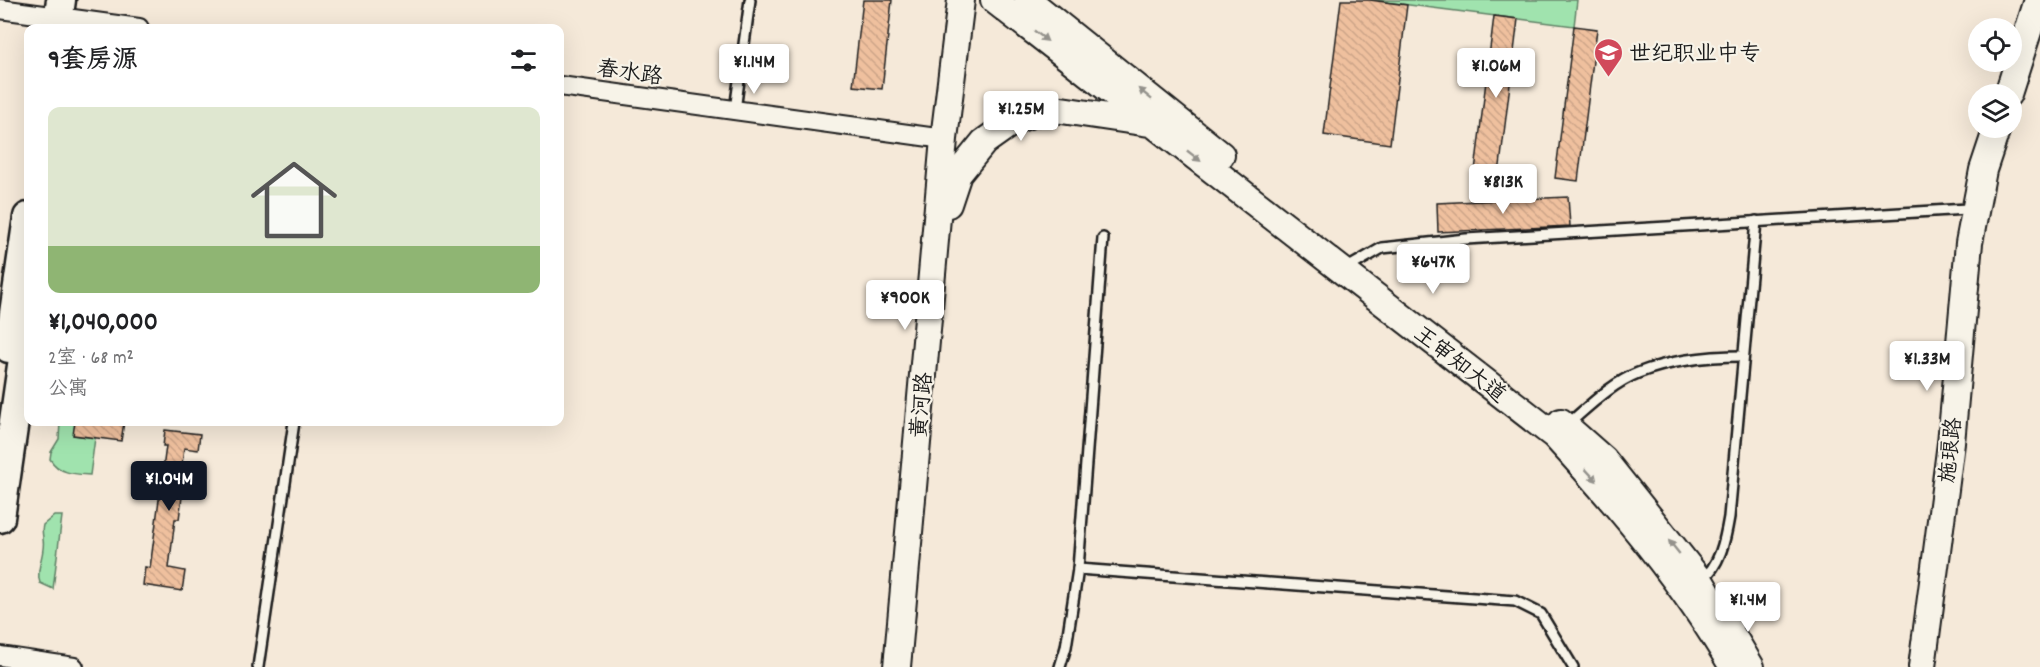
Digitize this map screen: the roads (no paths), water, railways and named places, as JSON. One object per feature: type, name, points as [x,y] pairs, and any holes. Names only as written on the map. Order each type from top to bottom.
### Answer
[{"type":"main road","name":"黄河路","points":[[897,667],[944,139],[961,0]]},
{"type":"main road","name":"王审知大道","points":[[994,0],[1152,123],[1349,267],[1560,431],[1608,494],[1693,588],[1712,631],[1746,665]]},
{"type":"main road","points":[[1028,0],[1349,267]]},
{"type":"main road","points":[[2022,21],[2029,0]]},
{"type":"main road","points":[[2012,84],[2029,35],[2038,0]]},
{"type":"main road","points":[[934,244],[958,174],[984,142],[1015,120],[1048,108],[1152,123]]},
{"type":"main road","name":"施琅路","points":[[1917,667],[1952,366],[1969,188],[1982,138]]},
{"type":"main road","name":"施琅路","points":[[1922,667],[1951,443],[1969,243],[1983,170],[1994,138]]},
{"type":"main road","points":[[0,404],[24,244]]},
{"type":"main road","points":[[0,518],[24,352]]},
{"type":"main road","points":[[1693,588],[1746,665]]},
{"type":"street","points":[[0,9],[115,24]]},
{"type":"street","name":"春水路","points":[[564,87],[944,139]]},
{"type":"street","points":[[0,656],[74,667]]},
{"type":"lane","points":[[735,110],[750,0]]},
{"type":"lane","points":[[1349,267],[1382,248],[1466,239],[1967,209]]},
{"type":"lane","points":[[1693,588],[1711,573],[1725,545],[1756,221]]},
{"type":"lane","points":[[1059,667],[1066,647],[1078,569],[1103,238]]},
{"type":"lane","points":[[1560,431],[1610,390],[1638,373],[1705,356],[1743,356]]},
{"type":"lane","points":[[258,667],[293,426]]},
{"type":"lane","points":[[1078,569],[1515,601],[1541,614],[1573,667]]},
{"type":"place","name":"世纪职业中专","points":[[1608,78]]}]
